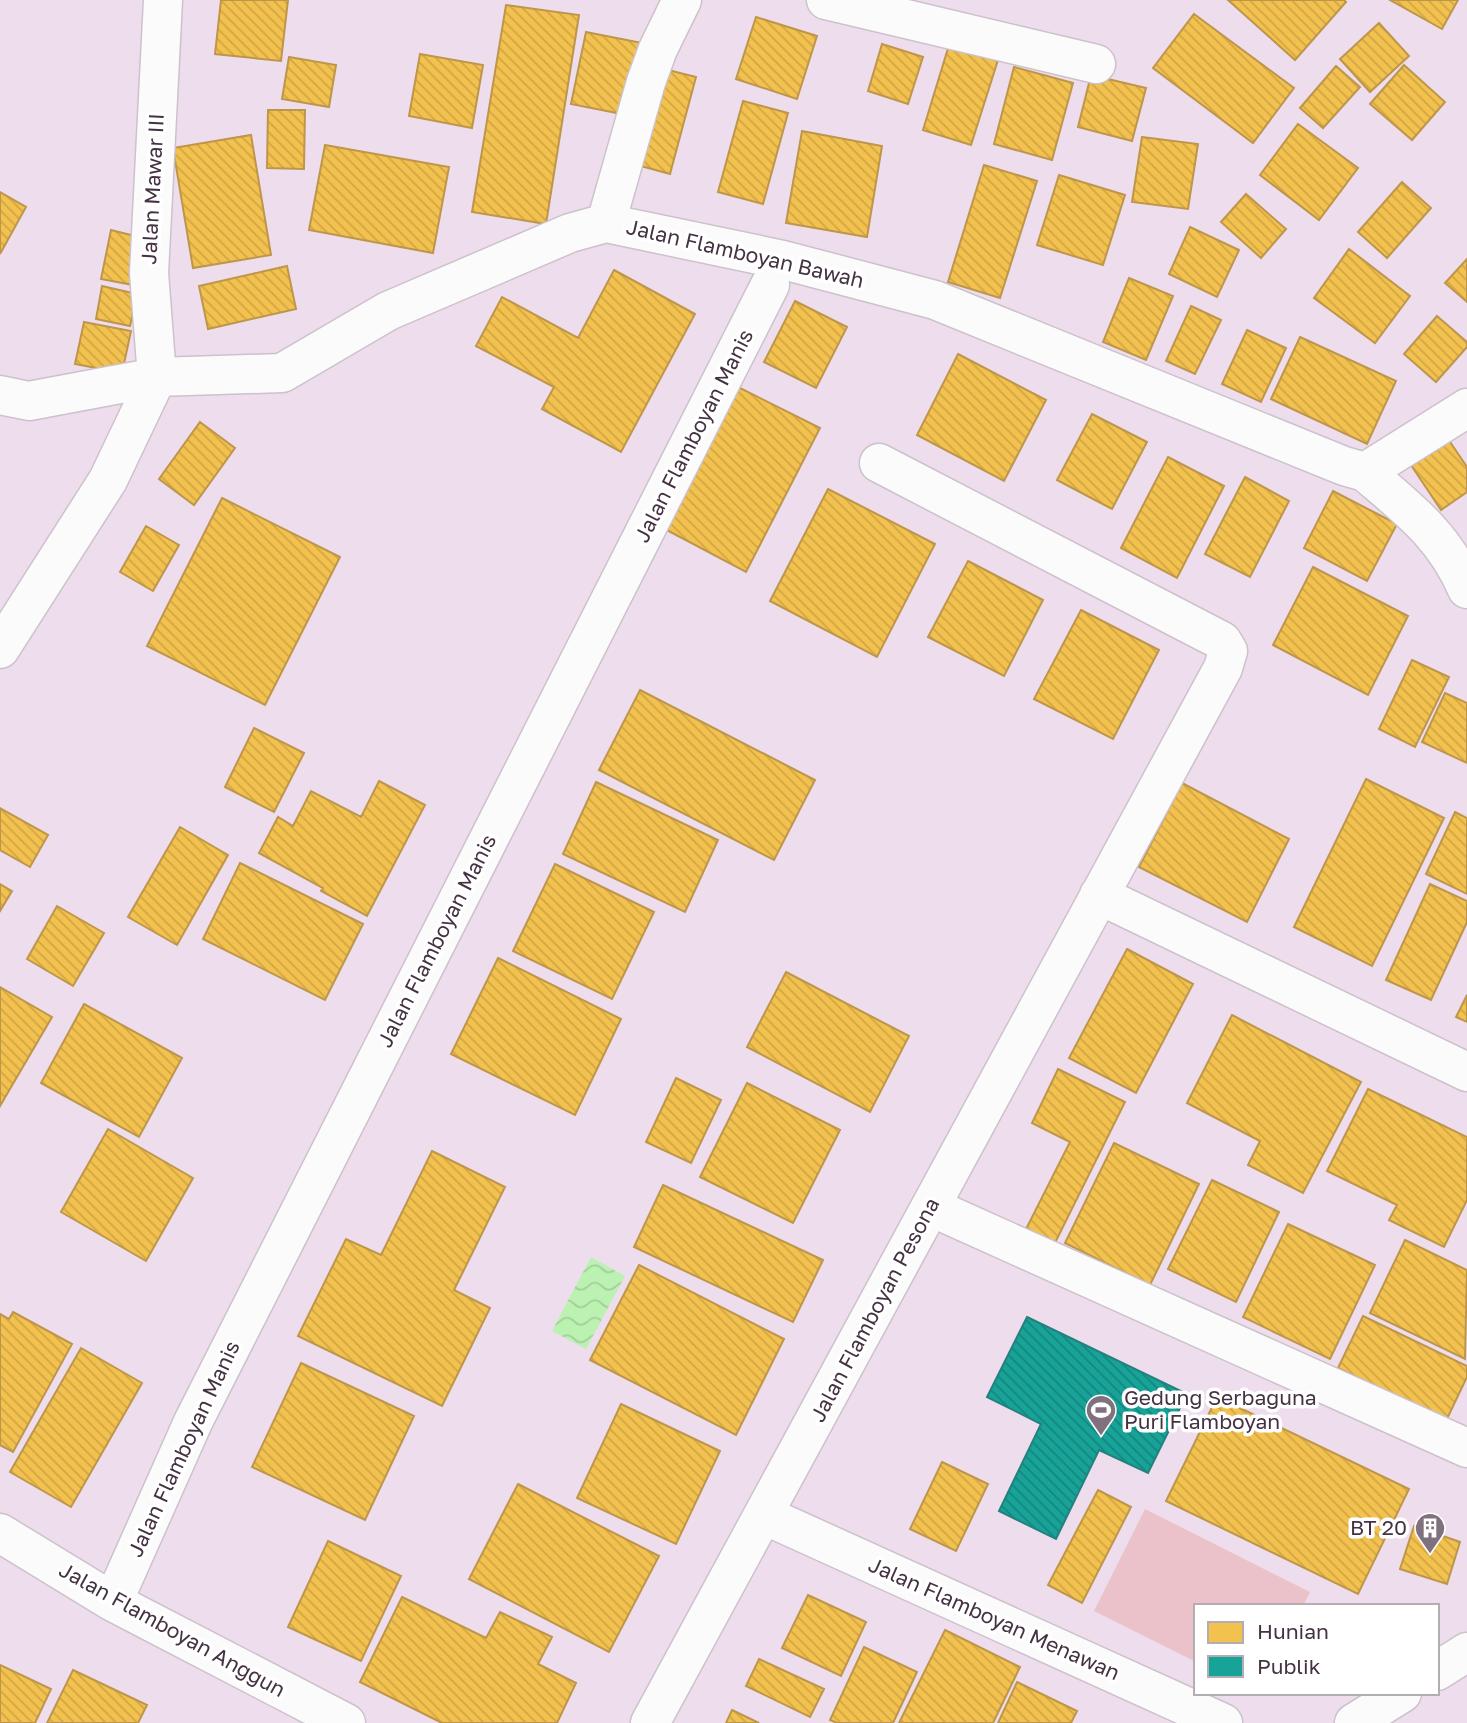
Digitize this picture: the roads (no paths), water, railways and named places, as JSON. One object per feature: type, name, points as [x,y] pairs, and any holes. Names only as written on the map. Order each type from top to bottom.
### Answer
[{"type":"street","name":"Jalan Mawar III","points":[[157,377],[149,273],[163,0]]},
{"type":"street","points":[[606,223],[646,82],[681,0]]},
{"type":"street","points":[[826,0],[1096,64]]},
{"type":"street","name":"Jalan Flamboyan Bawah","points":[[0,394],[29,401],[157,377],[282,373],[388,311],[570,233],[606,223],[783,260],[935,300],[1343,467],[1365,472],[1412,510],[1429,528],[1460,572],[1467,589]]},
{"type":"street","name":"Jalan Flamboyan Manis","points":[[113,1602],[193,1422],[770,285]]},
{"type":"street","points":[[0,649],[108,480],[157,377]]},
{"type":"street","points":[[1365,472],[1467,408]]},
{"type":"street","name":"Jalan Flamboyan Pesona","points":[[650,1723],[1223,668],[1228,651],[1222,641],[878,463]]},
{"type":"street","points":[[1099,895],[1467,1072]]},
{"type":"street","points":[[931,1208],[1467,1448]]},
{"type":"street","name":"Jalan Flamboyan Menawan","points":[[764,1515],[1223,1723]]},
{"type":"street","name":"Jalan Flamboyan Anggun","points":[[0,1532],[113,1602],[346,1723]]},
{"type":"street","points":[[1439,1670],[1467,1652]]},
{"type":"street","points":[[1354,1723],[1399,1695]]},
{"type":"water","points":[[591,1257],[625,1276],[586,1349],[552,1331]]},
{"type":"place","name":"Gedung Serbaguna Puri Flamboyan","points":[[1101,1437]]},
{"type":"place","name":"BT 20","points":[[1430,1555]]}]
